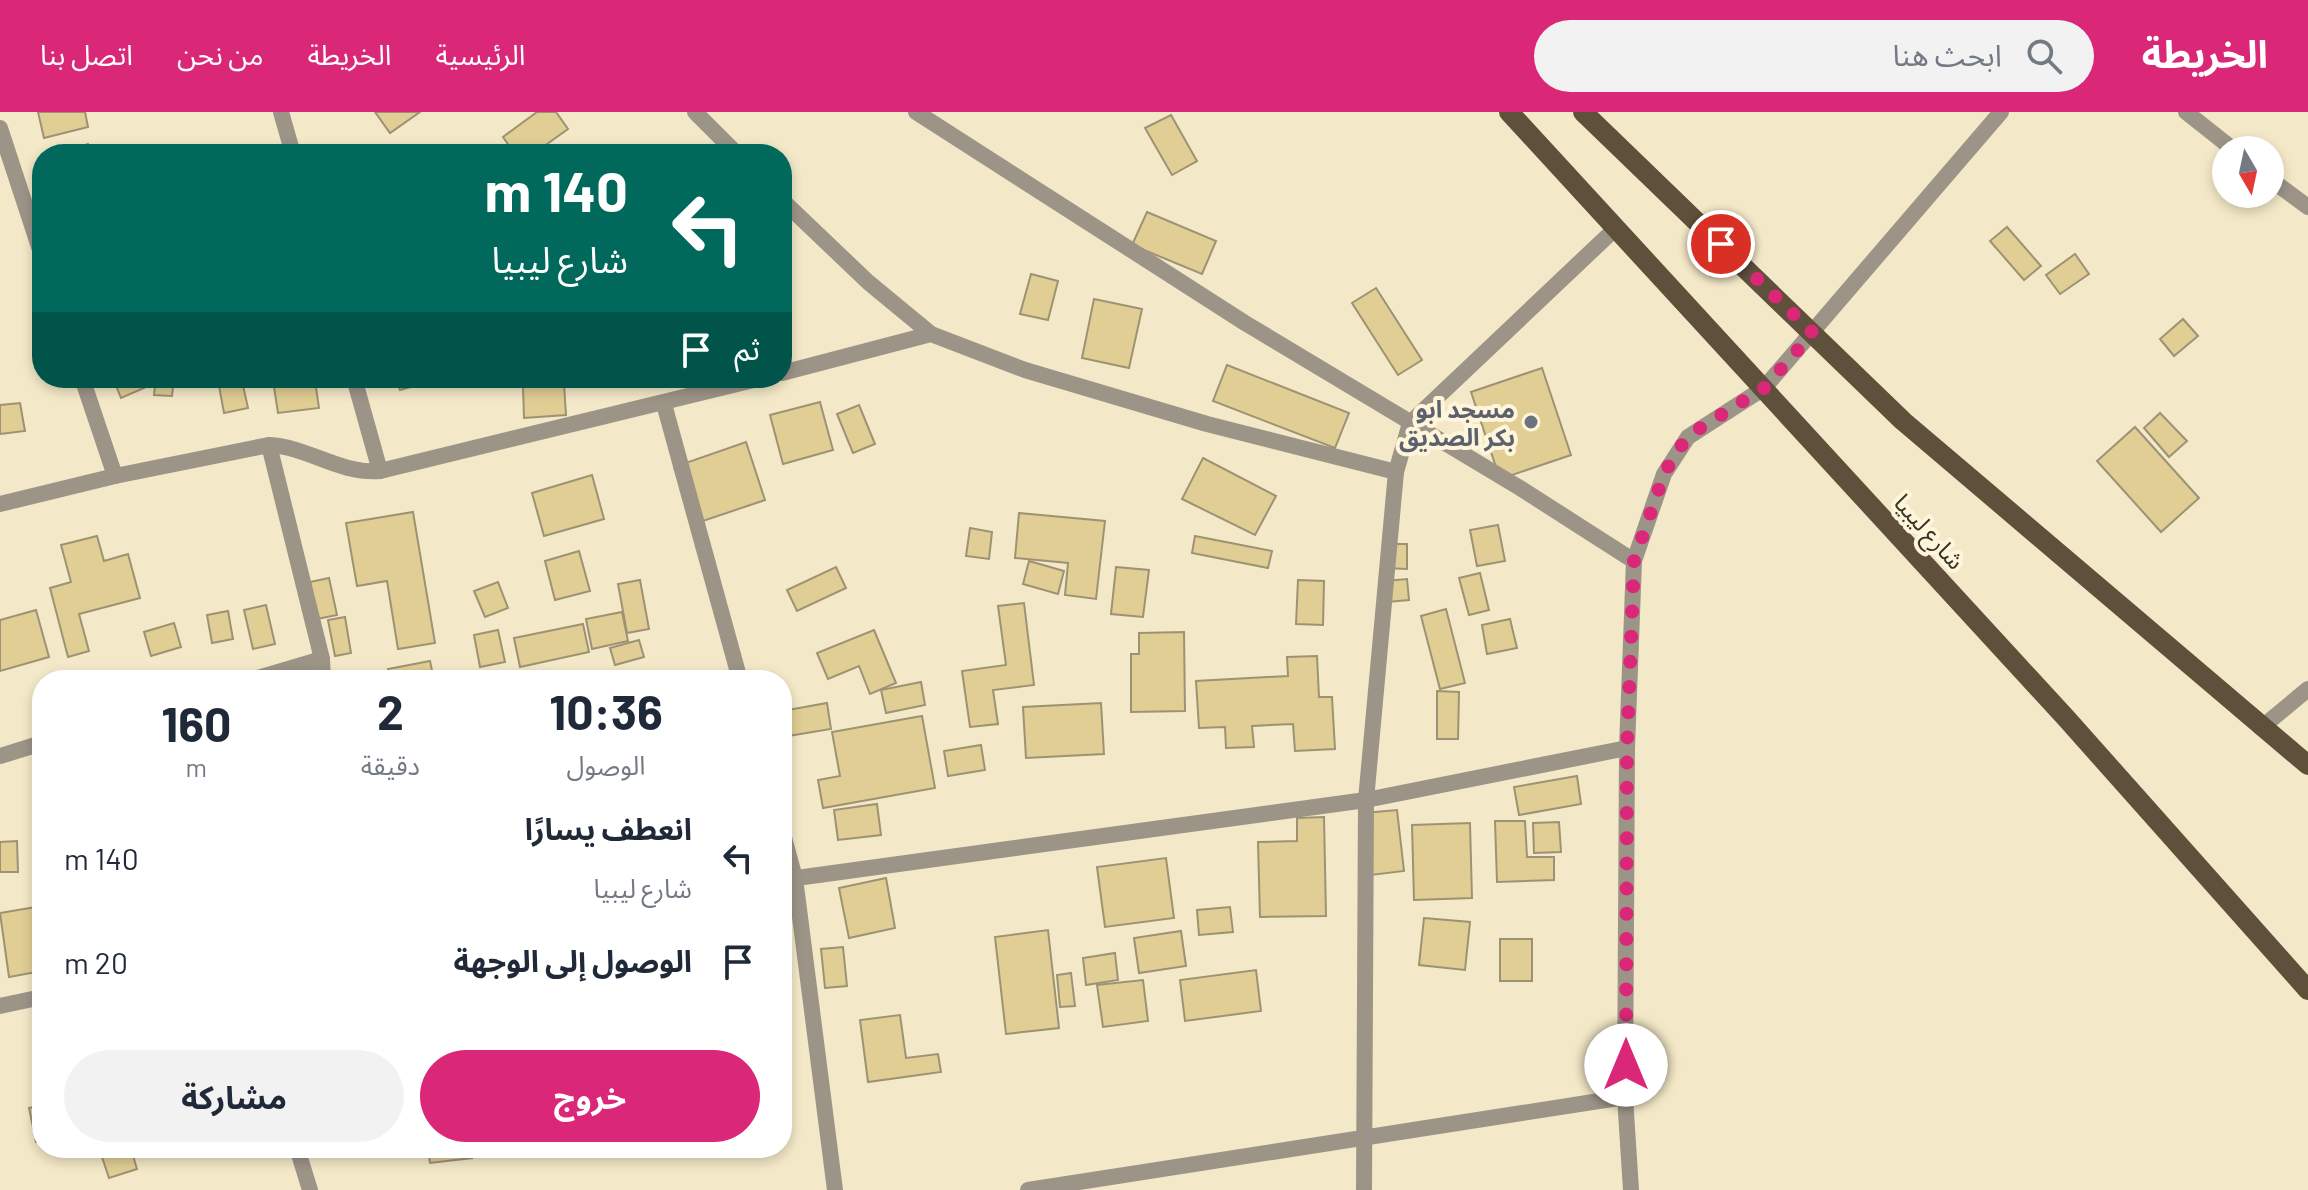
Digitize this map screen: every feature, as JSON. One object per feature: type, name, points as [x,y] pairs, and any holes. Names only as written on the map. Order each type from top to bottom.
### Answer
[{"type":"main road","name":"شارع ليبيا","points":[[1509,112],[2066,718],[2308,990]]},
{"type":"main road","points":[[1583,112],[1903,421],[2308,765]]},
{"type":"street","points":[[281,112],[290,144]]},
{"type":"street","points":[[695,112],[727,144]]},
{"type":"street","points":[[916,112],[1245,323],[1520,488],[1634,561]]},
{"type":"street","points":[[1631,1190],[1625,1097],[1627,748],[1634,561],[1664,474],[1678,449],[1697,430],[1764,388],[2001,112]]},
{"type":"street","points":[[2186,112],[2216,136]]},
{"type":"street","points":[[0,128],[32,226]]},
{"type":"street","points":[[2284,189],[2308,207]]},
{"type":"street","points":[[792,210],[868,282],[931,334],[1025,370],[1207,424],[1396,472]]},
{"type":"street","points":[[1364,1190],[1366,800],[1396,472],[1410,423],[1617,227]]},
{"type":"street","points":[[792,370],[931,334]]},
{"type":"street","points":[[85,388],[115,476]]},
{"type":"street","points":[[357,388],[380,471]]},
{"type":"street","points":[[0,504],[115,476],[269,445],[289,446],[359,473],[380,471],[724,388]]},
{"type":"street","points":[[664,404],[737,670]]},
{"type":"street","points":[[269,445],[323,670]]},
{"type":"street","points":[[285,670],[322,659]]},
{"type":"street","points":[[2261,728],[2308,689]]},
{"type":"street","points":[[0,756],[32,746]]},
{"type":"street","points":[[792,879],[1366,800],[1627,748]]},
{"type":"street","points":[[792,899],[835,1190]]},
{"type":"street","points":[[0,1006],[32,999]]},
{"type":"street","points":[[1028,1190],[1625,1097]]},
{"type":"street","points":[[300,1158],[310,1190]]},
{"type":"building","points":[[38,112],[85,112],[88,127],[44,138]]},
{"type":"building","points":[[375,112],[420,112],[390,133]]},
{"type":"building","points":[[537,112],[556,112],[568,129],[547,144],[508,144],[503,137]]},
{"type":"building","points":[[1171,115],[1197,161],[1172,175],[1145,128]]},
{"type":"building","points":[[1147,212],[1216,241],[1202,274],[1132,245]]},
{"type":"building","points":[[2007,227],[2041,266],[2024,280],[1990,241]]},
{"type":"building","points":[[2075,254],[2089,274],[2060,294],[2046,275]]},
{"type":"building","points":[[1031,274],[1058,281],[1048,320],[1020,314]]},
{"type":"building","points":[[1376,288],[1422,360],[1398,375],[1352,303]]},
{"type":"building","points":[[1094,299],[1142,309],[1129,368],[1082,358]]},
{"type":"building","points":[[2183,319],[2198,336],[2174,356],[2160,339]]},
{"type":"building","points":[[1227,365],[1349,413],[1335,448],[1213,401]]},
{"type":"building","points":[[1542,368],[1571,455],[1500,479],[1471,392]]},
{"type":"building","points":[[117,388],[144,388],[121,398]]},
{"type":"building","points":[[155,388],[173,388],[172,396],[154,395]]},
{"type":"building","points":[[219,388],[244,388],[248,408],[224,413]]},
{"type":"building","points":[[274,388],[316,388],[319,408],[278,413]]},
{"type":"building","points":[[523,388],[564,388],[566,415],[524,418]]},
{"type":"building","points":[[820,402],[833,450],[783,464],[770,415]]},
{"type":"building","points":[[20,403],[25,431],[0,434],[0,405]]},
{"type":"building","points":[[859,405],[875,444],[853,453],[837,414]]},
{"type":"building","points":[[2160,413],[2187,441],[2169,457],[2144,428]]},
{"type":"building","points":[[2135,427],[2199,498],[2161,532],[2097,461]]},
{"type":"building","points":[[746,442],[765,500],[694,524],[674,467]]},
{"type":"building","points":[[1203,458],[1276,496],[1255,535],[1182,499]]},
{"type":"building","points":[[592,475],[604,519],[544,536],[532,493]]},
{"type":"building","points":[[413,512],[435,643],[398,649],[387,581],[357,586],[346,523]]},
{"type":"building","points":[[1019,513],[1105,521],[1096,599],[1065,595],[1068,563],[1015,558]]},
{"type":"building","points":[[1498,525],[1505,561],[1477,566],[1470,530]]},
{"type":"building","points":[[970,528],[992,532],[989,559],[966,556]]},
{"type":"building","points":[[97,536],[104,561],[128,554],[140,598],[79,614],[89,651],[68,657],[50,588],[71,582],[61,545]]},
{"type":"building","points":[[1195,536],[1272,551],[1268,568],[1192,553]]},
{"type":"building","points":[[1385,544],[1407,544],[1407,569],[1385,568]]},
{"type":"building","points":[[579,551],[590,591],[555,600],[545,561]]},
{"type":"building","points":[[1029,561],[1064,571],[1058,594],[1023,584]]},
{"type":"building","points":[[836,567],[846,588],[797,611],[787,590]]},
{"type":"building","points":[[1116,567],[1149,570],[1143,617],[1111,614]]},
{"type":"building","points":[[1480,573],[1489,610],[1469,615],[1459,578]]},
{"type":"building","points":[[329,578],[337,615],[317,619],[310,582]]},
{"type":"building","points":[[1407,579],[1409,600],[1387,602],[1385,581]]},
{"type":"building","points":[[640,580],[649,629],[627,633],[618,584]]},
{"type":"building","points":[[1298,580],[1324,581],[1323,625],[1296,624]]},
{"type":"building","points":[[498,582],[508,608],[485,617],[474,591]]},
{"type":"building","points":[[1024,603],[1034,685],[993,690],[998,724],[970,727],[962,671],[1006,665],[998,606]]},
{"type":"building","points":[[266,605],[275,644],[253,649],[244,610]]},
{"type":"building","points":[[1446,609],[1465,683],[1440,689],[1421,616]]},
{"type":"building","points":[[36,610],[49,657],[0,671],[0,620]]},
{"type":"building","points":[[228,611],[233,639],[212,643],[207,615]]},
{"type":"building","points":[[622,612],[628,641],[592,649],[586,619]]},
{"type":"building","points":[[345,617],[351,653],[335,656],[328,620]]},
{"type":"building","points":[[1510,619],[1517,648],[1487,654],[1482,625]]},
{"type":"building","points":[[174,623],[181,647],[151,656],[144,632]]},
{"type":"building","points":[[583,624],[589,652],[520,667],[514,638]]},
{"type":"building","points":[[498,630],[505,662],[480,667],[474,635]]},
{"type":"building","points":[[874,630],[896,683],[870,694],[859,666],[828,679],[817,653]]},
{"type":"building","points":[[1184,632],[1185,711],[1131,712],[1131,654],[1139,654],[1139,633]]},
{"type":"building","points":[[639,640],[644,657],[615,665],[610,648]]},
{"type":"building","points":[[1317,656],[1319,697],[1332,697],[1335,749],[1295,751],[1293,724],[1252,726],[1254,747],[1226,748],[1225,727],[1199,728],[1196,681],[1288,676],[1287,657]]},
{"type":"building","points":[[430,661],[432,670],[388,670]]},
{"type":"building","points":[[921,682],[925,705],[886,713],[881,690]]},
{"type":"building","points":[[1437,691],[1459,692],[1458,739],[1437,739]]},
{"type":"building","points":[[827,703],[831,729],[792,735],[792,709]]},
{"type":"building","points":[[1101,703],[1104,754],[1026,758],[1023,707]]},
{"type":"building","points":[[922,716],[935,788],[823,808],[818,780],[840,776],[832,732]]},
{"type":"building","points":[[981,745],[985,770],[948,776],[944,751]]},
{"type":"building","points":[[1577,776],[1581,804],[1519,815],[1514,787]]},
{"type":"building","points":[[877,804],[881,835],[838,840],[834,810]]},
{"type":"building","points":[[1397,810],[1404,871],[1371,875],[1364,813]]},
{"type":"building","points":[[1324,817],[1326,916],[1260,917],[1258,842],[1297,841],[1297,818]]},
{"type":"building","points":[[1495,821],[1525,821],[1527,857],[1554,857],[1554,880],[1497,882]]},
{"type":"building","points":[[1559,822],[1561,852],[1534,853],[1533,823]]},
{"type":"building","points":[[1470,823],[1472,898],[1414,900],[1412,825]]},
{"type":"building","points":[[17,841],[18,872],[0,872],[0,842]]},
{"type":"building","points":[[1166,858],[1174,918],[1105,927],[1097,867]]},
{"type":"building","points":[[886,878],[895,928],[849,938],[839,888]]},
{"type":"building","points":[[1230,907],[1233,932],[1199,935],[1197,910]]},
{"type":"building","points":[[32,908],[32,973],[9,977],[0,913]]},
{"type":"building","points":[[1424,918],[1470,922],[1465,970],[1419,965]]},
{"type":"building","points":[[1048,930],[1059,1028],[1006,1034],[995,937]]},
{"type":"building","points":[[1181,931],[1186,966],[1139,973],[1134,938]]},
{"type":"building","points":[[1500,939],[1532,939],[1532,981],[1500,981]]},
{"type":"building","points":[[843,947],[847,986],[825,988],[821,949]]},
{"type":"building","points":[[1115,953],[1118,980],[1086,985],[1083,958]]},
{"type":"building","points":[[1256,970],[1261,1011],[1185,1021],[1180,980]]},
{"type":"building","points":[[1071,973],[1075,1006],[1060,1007],[1057,975]]},
{"type":"building","points":[[1143,980],[1148,1021],[1103,1027],[1097,985]]},
{"type":"building","points":[[900,1015],[906,1058],[938,1054],[941,1072],[868,1082],[860,1020]]},
{"type":"building","points":[[102,1158],[134,1158],[137,1169],[109,1178]]},
{"type":"building","points":[[429,1158],[472,1158],[430,1163]]},
{"type":"place","name":"مسجد ابو بكر الصديق","points":[[1531,422]]},
{"type":"route","points":[[1626,1065],[1627,748],[1634,561],[1669,461],[1678,449],[1697,430],[1764,388],[1813,333],[1721,244]]}]
